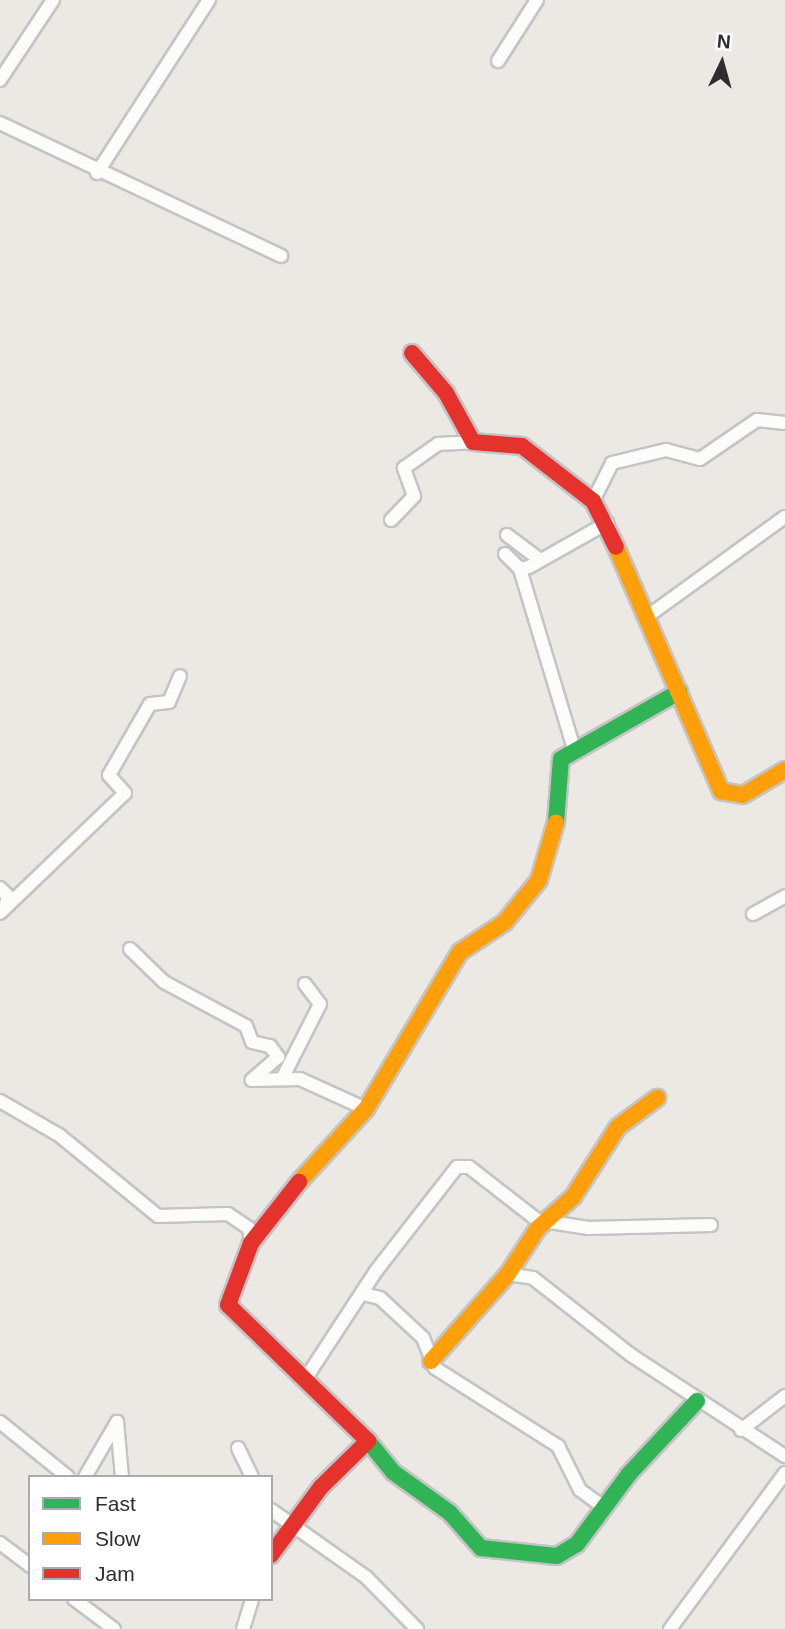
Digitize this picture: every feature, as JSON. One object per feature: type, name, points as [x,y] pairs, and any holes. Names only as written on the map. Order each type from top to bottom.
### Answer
[{"type":"street","points":[[0,80],[53,0]]},
{"type":"street","points":[[97,173],[209,0]]},
{"type":"street","points":[[498,61],[537,0]]},
{"type":"street","points":[[0,123],[97,173],[281,256]]},
{"type":"street","points":[[412,353],[446,393],[473,442]]},
{"type":"street","points":[[593,501],[612,464],[666,450],[700,459],[757,420],[785,423]]},
{"type":"street","points":[[391,520],[415,496],[404,468],[438,444],[473,442],[522,446],[593,501],[607,523],[726,795],[743,795],[785,770]]},
{"type":"street","points":[[648,616],[785,517]]},
{"type":"street","points":[[520,569],[607,523]]},
{"type":"street","points":[[507,535],[537,558]]},
{"type":"street","points":[[505,554],[520,569],[573,749]]},
{"type":"street","points":[[3,909],[125,793],[109,775],[150,704],[169,702],[180,676]]},
{"type":"street","points":[[679,692],[573,749],[561,759],[558,813],[539,880],[505,922],[460,951],[366,1109],[333,1140],[251,1243],[228,1305],[369,1441],[393,1472],[450,1513],[481,1548],[557,1556],[577,1544],[697,1401]]},
{"type":"street","points":[[0,888],[8,896],[3,909]]},
{"type":"street","points":[[753,914],[785,896]]},
{"type":"street","points":[[130,948],[164,982],[246,1026],[252,1042],[270,1046],[278,1057],[252,1080],[283,1077],[314,1083],[366,1109]]},
{"type":"street","points":[[283,1077],[320,1004],[305,984]]},
{"type":"street","points":[[431,1361],[508,1274],[547,1220],[573,1197],[618,1127],[657,1098]]},
{"type":"street","points":[[0,1101],[59,1135],[158,1216],[228,1214],[249,1228],[251,1243]]},
{"type":"street","points":[[304,1381],[363,1294],[457,1167],[469,1167],[529,1218],[588,1228],[711,1226]]},
{"type":"street","points":[[508,1274],[533,1278],[697,1401],[785,1456]]},
{"type":"street","points":[[363,1294],[380,1298],[423,1338],[431,1361],[558,1446],[580,1490],[605,1508]]},
{"type":"street","points":[[741,1430],[785,1396]]},
{"type":"street","points":[[0,1422],[66,1475]]},
{"type":"street","points":[[86,1475],[117,1422],[122,1475]]},
{"type":"street","points":[[273,1553],[321,1487],[369,1441]]},
{"type":"street","points":[[238,1448],[251,1475]]},
{"type":"street","points":[[670,1629],[785,1473]]},
{"type":"street","points":[[273,1512],[292,1529],[366,1577],[417,1629]]},
{"type":"street","points":[[0,1543],[28,1564]]},
{"type":"street","points":[[77,1601],[114,1629]]},
{"type":"street","points":[[243,1629],[248,1601]]},
{"type":"traffic: fast","points":[[556,822],[561,759],[679,692]]},
{"type":"traffic: fast","points":[[368,1441],[393,1472],[450,1513],[481,1548],[557,1556],[577,1544],[629,1474],[697,1401]]},
{"type":"traffic: slow","points":[[616,547],[721,791],[743,795],[785,770]]},
{"type":"traffic: slow","points":[[299,1182],[366,1109],[460,952],[505,922],[539,880],[556,822]]},
{"type":"traffic: slow","points":[[431,1361],[508,1274],[538,1228],[573,1197],[618,1127],[657,1098]]},
{"type":"traffic: jam","points":[[412,353],[446,393],[473,442],[522,446],[593,501],[616,547]]},
{"type":"traffic: jam","points":[[273,1552],[321,1487],[368,1441],[228,1305],[251,1243],[299,1182]]}]
